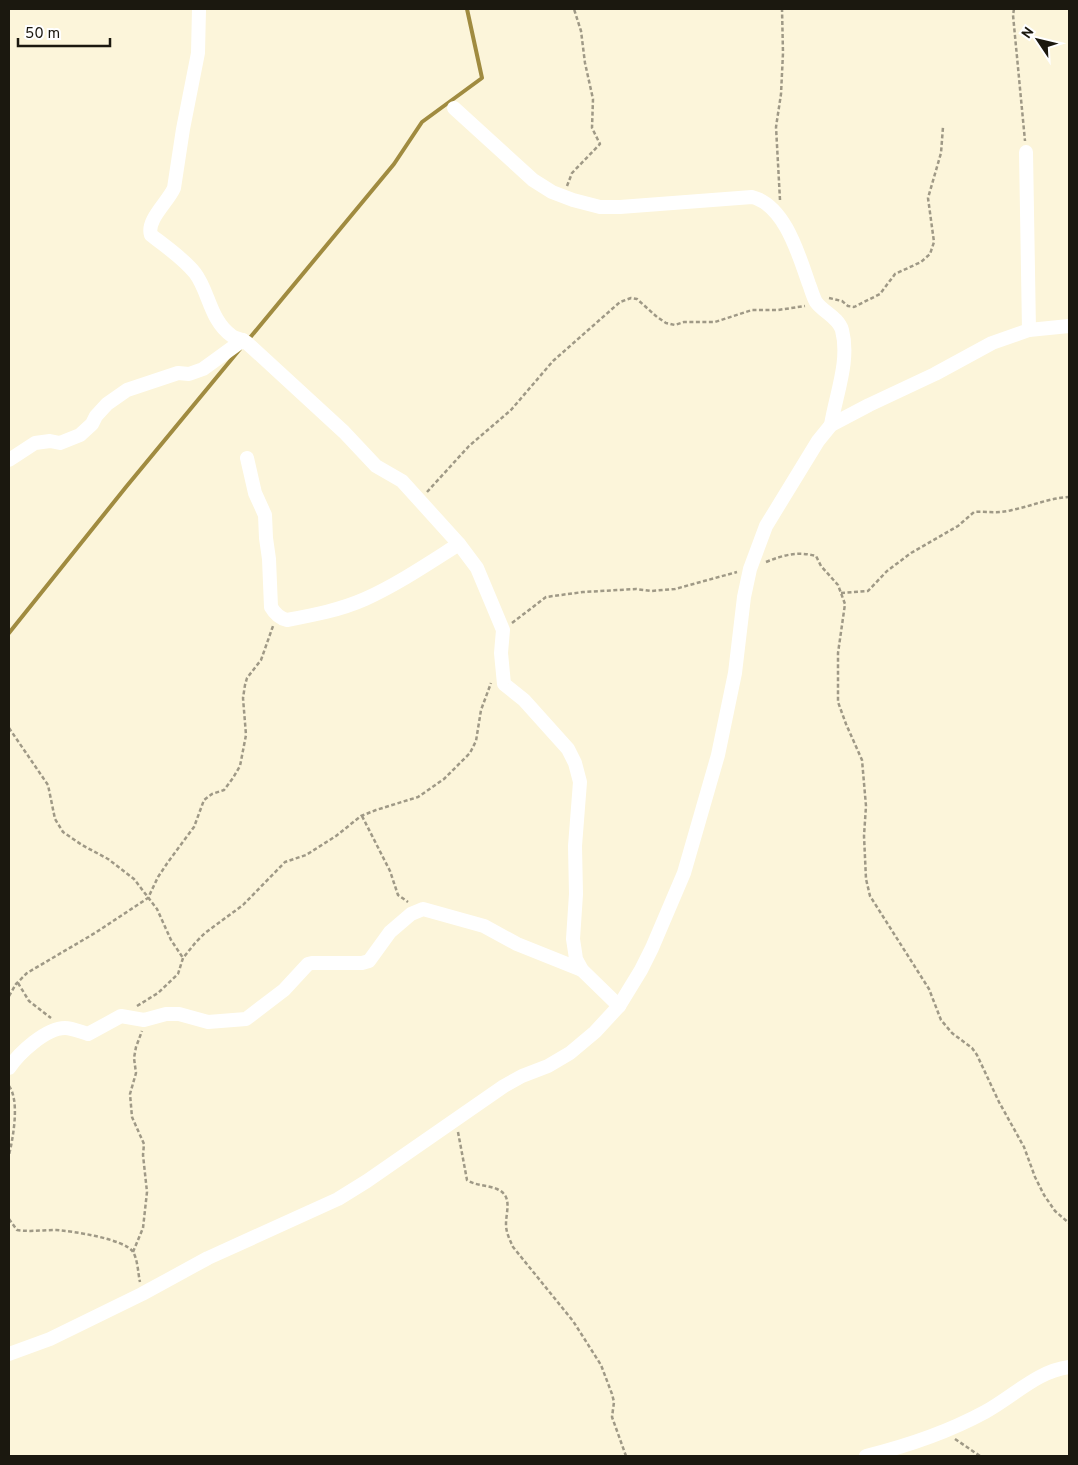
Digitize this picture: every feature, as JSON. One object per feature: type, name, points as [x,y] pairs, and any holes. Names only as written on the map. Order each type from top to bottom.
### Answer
[{"type":"street","points":[[199,9],[198,53],[174,188],[170,197],[152,220],[149,231],[150,235],[194,272],[200,280],[208,304],[220,324],[232,337],[243,340],[344,432],[376,466],[402,481],[459,544],[477,568],[503,630],[502,670],[504,684],[524,700],[568,749],[575,763],[580,782],[575,846],[576,894],[574,939],[576,959],[582,970],[619,1006]]},
{"type":"street","points":[[9,1354],[50,1339],[142,1294],[208,1258],[338,1199],[504,1086],[522,1076],[548,1066],[570,1052],[595,1032],[619,1006],[641,970],[663,926],[684,873],[718,755],[735,674],[744,597],[750,569],[766,526],[807,457],[831,424],[844,359],[841,328],[838,322],[814,296],[782,219],[761,199],[752,197],[620,207],[600,206],[564,197],[533,180],[454,108]]},
{"type":"street","points":[[1026,152],[1029,330]]},
{"type":"street","points":[[831,424],[935,374],[992,343],[1029,330],[1069,326]]},
{"type":"street","points":[[9,460],[35,443],[50,441],[60,443],[75,438],[87,430],[107,404],[127,390],[178,373],[188,374],[203,369],[243,340]]},
{"type":"street","points":[[247,458],[255,493],[265,515],[271,607],[278,616],[287,620],[323,613],[365,599],[459,544]]},
{"type":"street","points":[[9,1068],[15,1058],[29,1046],[53,1031],[64,1028],[88,1034],[121,1016],[144,1020],[166,1014],[180,1014],[208,1022],[246,1019],[284,990],[308,964],[369,961],[390,932],[411,914],[423,908],[484,926],[517,944],[582,970]]},
{"type":"street","points":[[866,1456],[891,1450],[943,1432],[987,1411],[1049,1372],[1069,1366]]},
{"type":"path","points":[[564,197],[572,173],[600,144],[592,128],[593,99],[585,63],[581,31],[574,9]]},
{"type":"path","points":[[782,9],[783,53],[781,94],[776,127],[782,219]]},
{"type":"path","points":[[1014,9],[1026,152]]},
{"type":"path","points":[[420,501],[469,446],[511,410],[553,361],[620,302],[631,298],[637,299],[666,323],[674,325],[684,322],[715,322],[752,310],[795,309],[814,296],[842,301],[848,306],[854,307],[880,294],[895,274],[920,262],[930,254],[934,242],[928,198],[941,153],[943,127]]},
{"type":"path","points":[[841,592],[868,591],[887,571],[903,559],[958,526],[974,512],[998,513],[1056,498],[1069,497]]},
{"type":"path","points":[[503,630],[546,597],[583,592],[675,589],[750,569],[785,554],[806,553],[816,556],[821,566],[838,585],[845,604],[838,653],[838,702],[862,760],[866,806],[864,836],[866,878],[870,896],[929,988],[941,1020],[952,1033],[972,1048],[977,1055],[999,1102],[1024,1147],[1040,1188],[1055,1211],[1069,1223]]},
{"type":"path","points":[[9,996],[18,982],[33,968],[94,933],[148,898],[158,877],[194,827],[204,800],[212,794],[224,790],[233,778],[240,766],[246,735],[243,698],[245,685],[247,678],[261,660],[278,616]]},
{"type":"path","points":[[121,1016],[158,993],[178,974],[183,958],[205,933],[243,905],[285,862],[306,855],[336,836],[362,816],[418,797],[437,786],[470,753],[476,741],[481,710],[489,686],[502,670]]},
{"type":"path","points":[[9,728],[48,784],[55,819],[63,832],[108,859],[134,879],[157,909],[171,940],[183,958]]},
{"type":"path","points":[[362,816],[390,871],[398,895],[423,908]]},
{"type":"path","points":[[18,982],[29,1001],[64,1028]]},
{"type":"path","points":[[142,1294],[133,1252],[143,1228],[147,1192],[143,1155],[144,1144],[132,1117],[130,1094],[136,1073],[134,1058],[136,1047],[144,1020]]},
{"type":"path","points":[[9,1086],[12,1091],[14,1107],[14,1136],[9,1155]]},
{"type":"path","points":[[456,1118],[467,1180],[497,1189],[506,1197],[508,1205],[506,1233],[513,1247],[573,1321],[601,1366],[612,1394],[614,1402],[612,1417],[626,1456]]},
{"type":"path","points":[[9,1219],[17,1230],[35,1232],[56,1230],[79,1233],[115,1242],[126,1246],[133,1252]]},
{"type":"path","points":[[943,1432],[980,1456]]},
{"type":"waterway","points":[[248,340],[394,164],[422,122],[482,78],[467,9]]},
{"type":"waterway","points":[[9,633],[240,349]]}]
